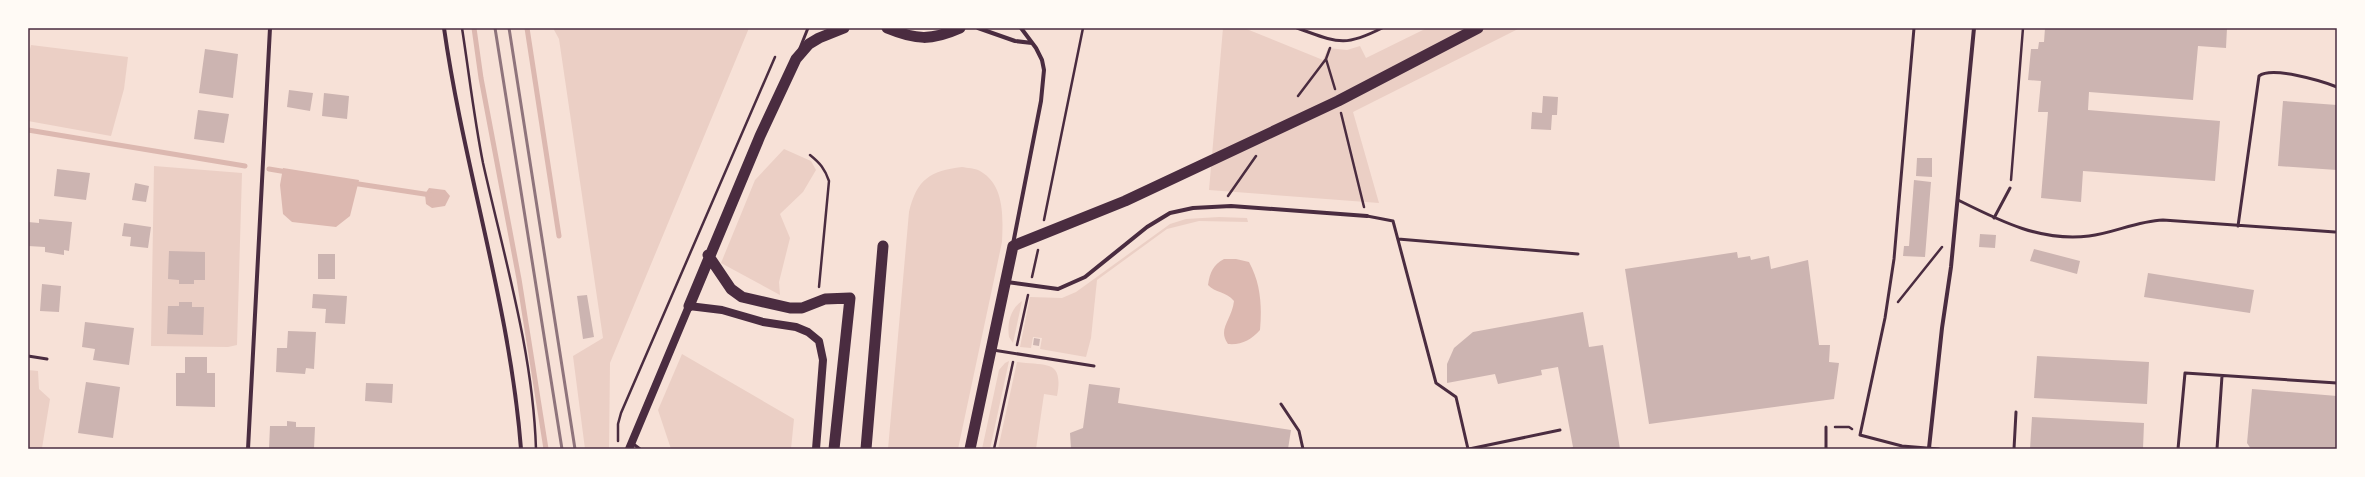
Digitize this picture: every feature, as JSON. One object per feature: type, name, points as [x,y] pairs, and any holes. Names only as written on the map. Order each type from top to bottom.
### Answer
[{"type":"highway","points":[[688,306],[708,255],[760,136],[796,59],[809,44],[819,38],[844,28]]},
{"type":"highway","points":[[887,28],[920,39],[942,36],[960,28]]},
{"type":"highway","points":[[970,449],[1013,246],[1125,202],[1338,100],[1478,28]]},
{"type":"highway","points":[[866,449],[883,246]]},
{"type":"highway","points":[[708,255],[731,289],[742,297],[790,308],[802,308],[824,299],[850,298],[834,449]]},
{"type":"main road","points":[[630,446],[688,306],[722,310],[763,322],[796,327],[808,332],[819,342],[823,360],[816,449]]},
{"type":"street","points":[[248,449],[270,28]]},
{"type":"street","points":[[444,28],[451,77],[496,280],[518,413],[521,449]]},
{"type":"street","points":[[978,28],[1015,41],[1032,43]]},
{"type":"street","points":[[1013,246],[1041,101],[1044,70],[1042,60],[1021,28]]},
{"type":"street","points":[[1928,448],[1955,231],[1974,28]]},
{"type":"street","points":[[1006,282],[1058,289],[1085,277],[1147,227],[1170,213],[1193,208],[1220,206],[1367,216]]},
{"type":"lane","points":[[796,59],[808,28]]},
{"type":"lane","points":[[1297,28],[1332,40],[1346,43],[1362,38],[1382,28]]},
{"type":"lane","points":[[1914,28],[1894,258],[1885,318],[1860,435],[1902,446],[1939,449]]},
{"type":"lane","points":[[2238,226],[2259,76],[2271,73],[2316,79],[2337,87]]},
{"type":"lane","points":[[1994,218],[2010,188]]},
{"type":"lane","points":[[1958,200],[1994,218],[2033,233],[2061,236],[2089,236],[2152,220],[2335,232]]},
{"type":"lane","points":[[1367,216],[1393,221],[1436,383],[1456,397],[1468,449],[1560,430]]},
{"type":"lane","points":[[1398,239],[1578,254]]},
{"type":"lane","points":[[991,350],[1094,366]]},
{"type":"lane","points":[[28,356],[47,359]]},
{"type":"lane","points":[[2178,449],[2185,373],[2337,383]]},
{"type":"lane","points":[[2217,449],[2222,376]]},
{"type":"lane","points":[[1281,404],[1299,432],[1303,449]]},
{"type":"lane","points":[[2014,449],[2016,412]]},
{"type":"lane","points":[[1826,427],[1826,449]]},
{"type":"lane","points":[[630,446],[640,449]]},
{"type":"path","points":[[462,28],[483,162],[512,279],[529,380],[536,449]]},
{"type":"path","points":[[1041,234],[1083,28]]},
{"type":"path","points":[[2010,188],[2023,28]]},
{"type":"path","points":[[1298,96],[1326,59],[1332,40]]},
{"type":"path","points":[[618,446],[618,424],[621,413],[775,57]]},
{"type":"path","points":[[1326,59],[1338,100],[1367,216]]},
{"type":"path","points":[[1220,206],[1256,156]]},
{"type":"path","points":[[1885,318],[1955,231]]},
{"type":"path","points":[[1826,427],[1849,426],[1860,435]]},
{"type":"shaded area","points":[[553,28],[749,28],[610,363],[609,449],[585,449],[573,356],[603,338],[559,39]]},
{"type":"shaded area","points":[[1223,28],[1244,28],[1323,60],[1328,48],[1347,50],[1360,46],[1366,58],[1427,28],[1520,28],[1353,112],[1379,203],[1209,190]]},
{"type":"shaded area","points":[[31,45],[128,57],[124,89],[111,136],[28,121],[28,57]]},
{"type":"shaded area","points":[[784,149],[811,161],[816,170],[803,192],[780,214],[790,238],[779,282],[780,295],[721,263],[755,180]]},
{"type":"shaded area","points":[[154,166],[242,173],[237,345],[228,347],[151,346]]},
{"type":"shaded area","points":[[962,167],[980,171],[988,177],[994,185],[1001,203],[1002,242],[958,449],[888,449],[909,212],[916,192],[926,179],[941,171]]},
{"type":"shaded area","points":[[283,168],[359,180],[350,216],[336,227],[292,222],[283,214],[280,185]]},
{"type":"shaded area","points":[[429,188],[445,190],[450,196],[445,206],[432,208],[426,204],[425,194]]},
{"type":"shaded area","points":[[1219,217],[1247,218],[1248,222],[1199,221],[1167,229],[1097,280],[1091,338],[1086,357],[1040,349],[1042,338],[1033,337],[1031,348],[1020,347],[1030,297],[1062,298],[1076,292],[1170,224],[1186,219]]},
{"type":"shaded area","points":[[1224,259],[1236,259],[1249,262],[1256,279],[1260,295],[1260,330],[1250,339],[1238,344],[1228,344],[1224,334],[1234,301],[1228,295],[1211,288],[1208,285],[1213,269]]},
{"type":"shaded area","points":[[1022,301],[1013,343],[1009,337],[1008,327],[1010,317],[1018,304]]},
{"type":"shaded area","points":[[682,354],[794,419],[791,449],[671,449],[658,410]]},
{"type":"shaded area","points":[[1009,361],[990,449],[982,449],[999,370]]},
{"type":"shaded area","points":[[1017,362],[1044,365],[1055,370],[1058,376],[1057,396],[1044,394],[1036,449],[998,449]]},
{"type":"shaded area","points":[[28,370],[38,371],[39,389],[50,399],[42,448],[49,449],[28,449]]},
{"type":"building","points":[[2045,28],[2227,28],[2226,48],[2198,46],[2193,100],[2089,92],[2088,110],[2220,121],[2215,181],[2083,171],[2081,202],[2041,198],[2048,112],[2038,112],[2041,81],[2028,80],[2031,49],[2038,49],[2039,42],[2044,42]]},
{"type":"building","points":[[205,49],[238,54],[233,98],[199,93]]},
{"type":"building","points":[[289,90],[313,93],[310,111],[287,107]]},
{"type":"building","points":[[324,93],[349,96],[347,119],[322,116]]},
{"type":"building","points":[[1543,96],[1558,97],[1557,115],[1552,115],[1551,130],[1531,129],[1532,112],[1542,113]]},
{"type":"building","points":[[2283,101],[2337,105],[2337,170],[2278,166]]},
{"type":"building","points":[[198,110],[229,114],[224,143],[194,139]]},
{"type":"building","points":[[1917,158],[1932,158],[1932,177],[1916,176]]},
{"type":"building","points":[[57,169],[90,173],[86,200],[54,196]]},
{"type":"building","points":[[1914,180],[1931,182],[1925,257],[1903,256],[1904,246],[1909,246]]},
{"type":"building","points":[[135,183],[149,186],[146,202],[132,200]]},
{"type":"building","points":[[39,219],[72,222],[69,251],[64,250],[64,255],[45,252],[45,247],[28,246],[28,222],[39,223]]},
{"type":"building","points":[[124,223],[151,227],[148,248],[130,246],[131,237],[122,236]]},
{"type":"building","points":[[1980,234],[1996,235],[1995,248],[1979,247]]},
{"type":"building","points":[[2034,249],[2080,261],[2077,274],[2030,261]]},
{"type":"building","points":[[169,251],[205,252],[205,280],[194,280],[194,284],[179,284],[179,280],[168,279]]},
{"type":"building","points":[[1737,252],[1738,258],[1750,256],[1751,260],[1769,256],[1771,269],[1808,260],[1819,345],[1830,345],[1829,362],[1839,363],[1834,399],[1649,424],[1625,269]]},
{"type":"building","points":[[318,254],[335,254],[335,279],[318,279]]},
{"type":"building","points":[[2148,273],[2254,290],[2250,313],[2144,297]]},
{"type":"building","points":[[42,284],[61,286],[59,312],[40,311]]},
{"type":"building","points":[[313,294],[347,296],[345,324],[325,323],[326,309],[312,308]]},
{"type":"building","points":[[587,295],[594,337],[583,339],[577,296]]},
{"type":"building","points":[[179,302],[192,302],[192,307],[204,307],[203,335],[167,334],[168,306],[179,306]]},
{"type":"building","points":[[1583,312],[1589,347],[1603,345],[1620,449],[1567,449],[1573,447],[1558,367],[1541,370],[1542,375],[1498,384],[1495,374],[1447,383],[1447,364],[1454,348],[1473,332]]},
{"type":"building","points":[[85,322],[134,328],[129,365],[93,360],[95,349],[82,347]]},
{"type":"building","points":[[288,331],[316,332],[314,369],[306,368],[305,374],[276,372],[277,348],[287,348]]},
{"type":"building","points":[[1034,338],[1040,339],[1039,346],[1033,345]]},
{"type":"building","points":[[2037,356],[2149,362],[2147,404],[2034,398]]},
{"type":"building","points":[[185,357],[207,357],[207,373],[215,373],[215,407],[176,406],[176,373],[185,373]]},
{"type":"building","points":[[86,382],[120,387],[113,438],[78,433]]},
{"type":"building","points":[[366,383],[393,384],[392,403],[365,401]]},
{"type":"building","points":[[1089,384],[1120,388],[1118,403],[1291,430],[1288,449],[1071,449],[1070,433],[1083,428]]},
{"type":"building","points":[[2252,389],[2337,396],[2337,449],[2251,449],[2247,443]]},
{"type":"building","points":[[2032,417],[2144,423],[2143,449],[2030,449]]},
{"type":"building","points":[[287,421],[296,422],[296,427],[315,427],[314,449],[269,449],[270,426],[287,426]]},
{"type":"waterway","points":[[474,28],[481,78],[519,279],[546,449]]},
{"type":"waterway","points":[[527,28],[559,236]]},
{"type":"waterway","points":[[28,130],[245,166]]},
{"type":"waterway","points":[[269,169],[287,172]]},
{"type":"waterway","points":[[352,183],[431,195]]},
{"type":"railway","points":[[495,28],[562,449]]},
{"type":"railway","points":[[509,28],[575,449]]}]
